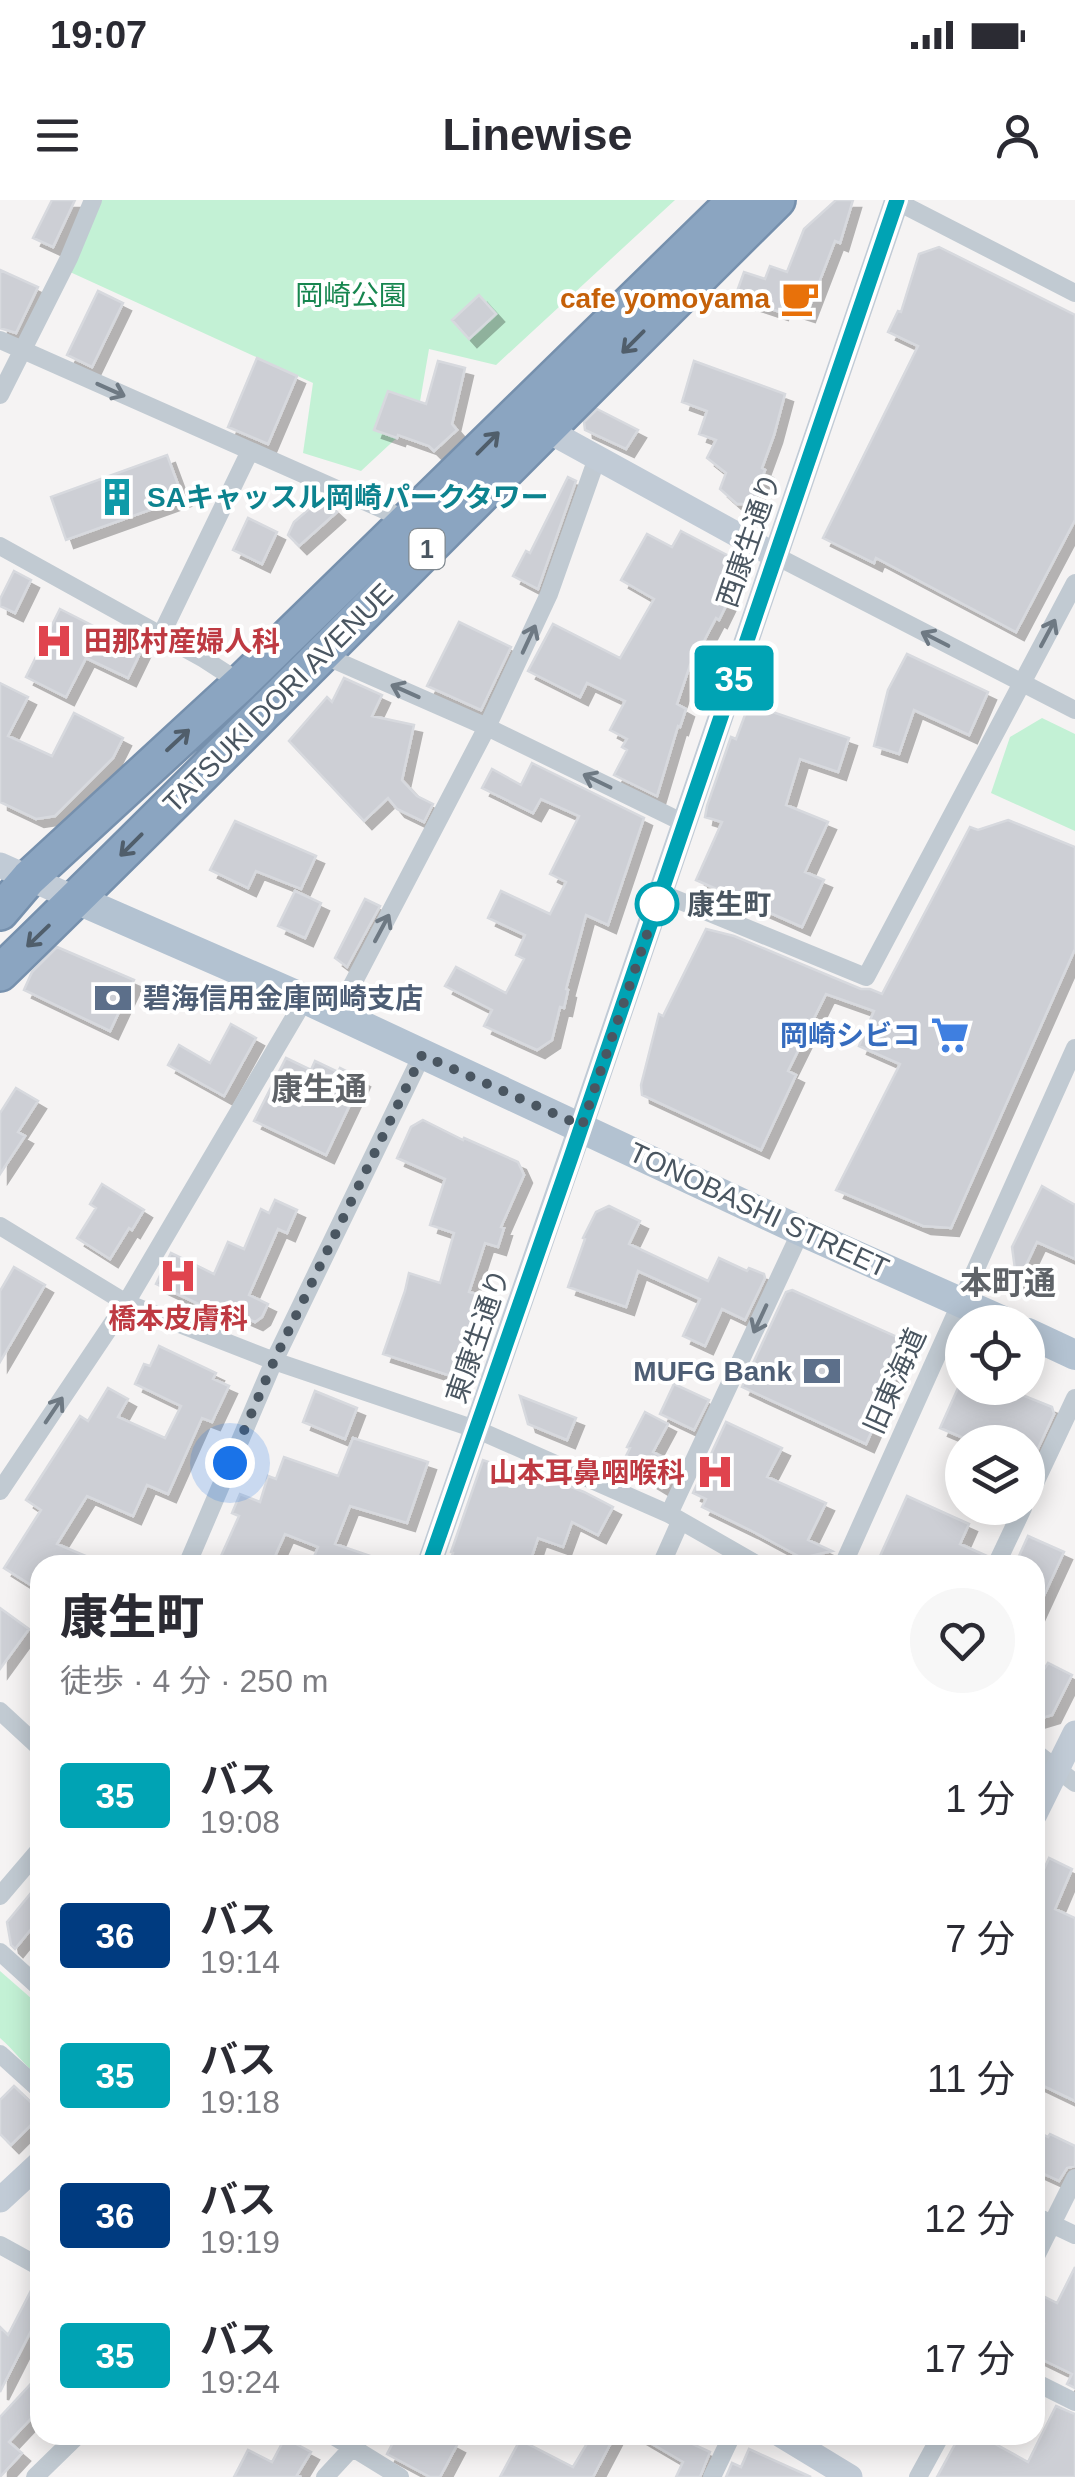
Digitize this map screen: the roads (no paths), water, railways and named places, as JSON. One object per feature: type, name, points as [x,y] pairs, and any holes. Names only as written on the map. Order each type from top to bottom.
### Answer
[{"type":"highway","name":"TATSUKI DORI AVENUE","points":[[14,871],[241,682],[736,200]]},
{"type":"highway","name":"TATSUKI DORI AVENUE","points":[[76,898],[777,200]]},
{"type":"highway","name":"1","points":[[0,912],[14,871]]},
{"type":"highway","name":"1","points":[[0,973],[76,898]]},
{"type":"main road","name":"TONOBASHI STREET","points":[[76,898],[306,999],[967,1305]]},
{"type":"main road","points":[[1045,1341],[1075,1354]]},
{"type":"street","points":[[0,395],[93,200]]},
{"type":"street","points":[[896,200],[1075,292]]},
{"type":"street","name":"西康生通り","points":[[582,1126],[896,200]]},
{"type":"street","points":[[0,340],[408,521]]},
{"type":"street","points":[[545,429],[776,556],[1075,710]]},
{"type":"street","points":[[161,635],[250,451]]},
{"type":"street","points":[[336,1014],[488,727],[549,594],[597,458]]},
{"type":"street","points":[[0,546],[241,682]]},
{"type":"street","points":[[661,893],[866,977],[1075,584]]},
{"type":"street","points":[[323,655],[488,727],[684,824]]},
{"type":"street","points":[[14,871],[76,898]]},
{"type":"street","points":[[0,1491],[126,1304],[306,999]]},
{"type":"street","points":[[190,1555],[274,1361],[422,1055]]},
{"type":"street","name":"旧東海道","points":[[847,1555],[1073,1059]]},
{"type":"street","name":"東康生通り","points":[[433,1555],[582,1126]]},
{"type":"street","points":[[0,1226],[126,1304],[274,1361],[478,1430],[675,1518],[740,1555]]},
{"type":"street","points":[[663,1555],[675,1518],[801,1231]]},
{"type":"street","points":[[1045,1462],[1075,1398]]},
{"type":"street","points":[[1001,1555],[1015,1525]]},
{"type":"street","points":[[0,1711],[30,1739]]},
{"type":"street","points":[[1045,1802],[1066,1776],[1075,1734]]},
{"type":"street","points":[[1045,1760],[1066,1776]]},
{"type":"street","points":[[0,1896],[30,1861]]},
{"type":"street","points":[[0,1952],[30,1979]]},
{"type":"street","points":[[0,2054],[30,2081]]},
{"type":"street","points":[[0,2200],[30,2172]]},
{"type":"street","points":[[1045,2239],[1075,2178]]},
{"type":"street","points":[[1045,2220],[1075,2235]]},
{"type":"street","points":[[0,2245],[30,2262]]},
{"type":"street","points":[[1045,2387],[1075,2402]]},
{"type":"street","points":[[36,2477],[68,2445]]},
{"type":"street","points":[[325,2477],[354,2445]]},
{"type":"street","points":[[363,2445],[400,2477]]},
{"type":"street","points":[[712,2477],[727,2445]]},
{"type":"street","points":[[797,2445],[850,2477]]},
{"type":"street","points":[[918,2477],[936,2445]]},
{"type":"place","name":"cafe yomoyama","points":[[800,298]]},
{"type":"place","name":"SAキャッスル岡崎パークタワー","points":[[117,497]]},
{"type":"place","name":"田那村産婦人科","points":[[54,641]]},
{"type":"place","name":"康生町","points":[[657,904]]},
{"type":"place","name":"碧海信用金庫岡崎支店","points":[[113,998]]},
{"type":"place","name":"岡崎シビコ","points":[[950,1035]]},
{"type":"place","name":"橋本皮膚科","points":[[178,1276]]},
{"type":"place","name":"MUFG Bank","points":[[822,1371]]},
{"type":"place","name":"山本耳鼻咽喉科","points":[[715,1472]]},
{"type":"district","name":"康生通","points":[[319,1089]]},
{"type":"district","name":"本町通","points":[[1008,1283]]},
{"type":"park label","name":"岡崎公園","points":[[351,295]]}]
